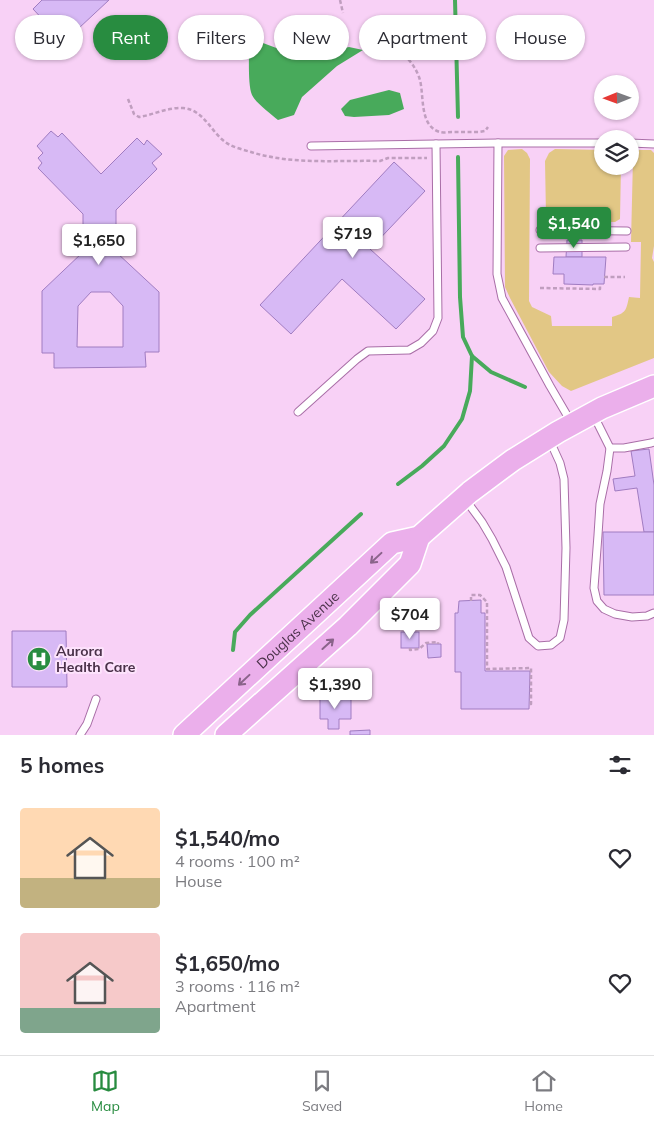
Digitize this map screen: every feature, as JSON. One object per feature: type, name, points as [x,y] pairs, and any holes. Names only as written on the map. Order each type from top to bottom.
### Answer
[{"type":"main road","name":"Douglas Avenue","points":[[184,735],[392,543],[418,537],[513,460],[548,438],[593,413],[654,386]]},
{"type":"main road","points":[[226,735],[348,626],[410,564],[418,537]]},
{"type":"lane","points":[[498,143],[497,274],[502,298],[573,424]]},
{"type":"lane","points":[[311,146],[594,143]]},
{"type":"lane","points":[[639,143],[654,144]]},
{"type":"lane","points":[[298,412],[357,358],[368,351],[410,350],[421,343],[432,331],[438,318],[436,144]]},
{"type":"lane","points":[[540,230],[627,231]]},
{"type":"lane","points":[[540,248],[626,248]]},
{"type":"lane","points":[[593,413],[610,448],[600,504],[594,588],[597,601],[604,609],[615,614],[632,617],[647,616],[654,613]]},
{"type":"lane","points":[[464,498],[482,522],[506,567],[529,638],[538,646],[551,645],[560,638],[564,620],[566,548],[564,479],[560,463],[548,438]]},
{"type":"lane","points":[[610,448],[624,448],[654,442]]},
{"type":"lane","points":[[80,735],[87,724],[96,699]]},
{"type":"path","points":[[340,0],[343,13]]},
{"type":"path","points":[[409,60],[420,78],[426,118],[432,127],[440,132],[469,132],[485,130],[488,126]]},
{"type":"path","points":[[128,99],[134,114],[139,117],[175,108],[190,109],[197,112],[229,144],[280,159],[380,161],[388,158],[436,158]]},
{"type":"path","points":[[604,277],[625,277]]},
{"type":"path","points":[[540,288],[600,289],[600,284]]},
{"type":"path","points":[[471,600],[471,595],[480,595],[487,602],[487,669],[531,668],[530,704]]},
{"type":"path","points":[[410,648],[410,650],[419,649],[426,643],[438,642],[438,644]]},
{"type":"shaded area","points":[[264,43],[274,47],[274,60],[347,60],[337,66],[302,97],[294,115],[278,120],[252,95],[249,60],[264,60]]},
{"type":"shaded area","points":[[349,47],[359,49],[359,52],[349,59]]},
{"type":"shaded area","points":[[389,90],[400,93],[404,109],[389,115],[354,117],[345,116],[341,109],[350,100]]},
{"type":"shaded area","points":[[522,149],[530,159],[529,301],[532,307],[551,316],[552,326],[612,326],[612,317],[625,311],[629,297],[640,298],[641,242],[631,242],[633,175],[639,175],[639,150],[651,150],[654,153],[654,246],[652,258],[654,262],[654,358],[571,391],[562,386],[549,372],[505,287],[504,156],[508,150]]},
{"type":"shaded area","points":[[555,149],[594,150],[594,175],[621,175],[620,219],[615,222],[551,221],[546,216],[545,161],[549,153]]},
{"type":"building","points":[[42,0],[109,0],[83,24],[83,15],[39,15],[33,9]]},
{"type":"building","points":[[51,131],[58,137],[62,133],[101,174],[137,138],[144,145],[147,140],[162,154],[152,163],[157,169],[116,210],[116,252],[159,292],[159,352],[145,352],[146,367],[54,368],[54,353],[42,353],[42,291],[83,252],[83,214],[38,168],[42,163],[38,158],[43,153],[37,146]],"holes":[[[91,292],[110,292],[123,306],[123,347],[77,347],[78,306]]]},
{"type":"building","points":[[394,162],[425,191],[370,249],[425,299],[396,329],[342,279],[291,334],[260,305]]},
{"type":"building","points":[[567,240],[582,240],[582,257],[566,257]]},
{"type":"building","points":[[554,257],[606,257],[604,284],[564,284],[564,274],[553,274]]},
{"type":"building","points":[[649,449],[654,485],[654,532],[644,532],[637,488],[615,491],[613,479],[635,476],[631,451]]},
{"type":"building","points":[[603,532],[654,532],[654,595],[604,595]]},
{"type":"building","points":[[481,600],[481,613],[485,613],[485,671],[530,671],[529,709],[461,709],[461,672],[455,672],[455,613],[458,613],[459,601]]},
{"type":"building","name":"Aurora Health Care","points":[[12,631],[66,631],[67,687],[12,687]]},
{"type":"building","points":[[401,632],[419,632],[419,648],[401,648]]},
{"type":"building","points":[[427,644],[441,644],[441,657],[428,658]]},
{"type":"building","points":[[351,696],[351,719],[339,719],[339,729],[328,729],[328,719],[320,719],[320,698]]},
{"type":"building","points":[[370,730],[370,735],[350,735],[350,731]]},
{"type":"waterway","points":[[455,0],[458,117]]},
{"type":"waterway","points":[[458,157],[460,297],[463,337],[472,356],[491,372],[525,387]]},
{"type":"waterway","points":[[398,484],[444,446],[462,419],[470,391],[472,356]]},
{"type":"waterway","points":[[233,650],[235,632],[250,615],[361,514]]},
{"type":"place","name":"Aurora Health Care","points":[[39,659]]}]
